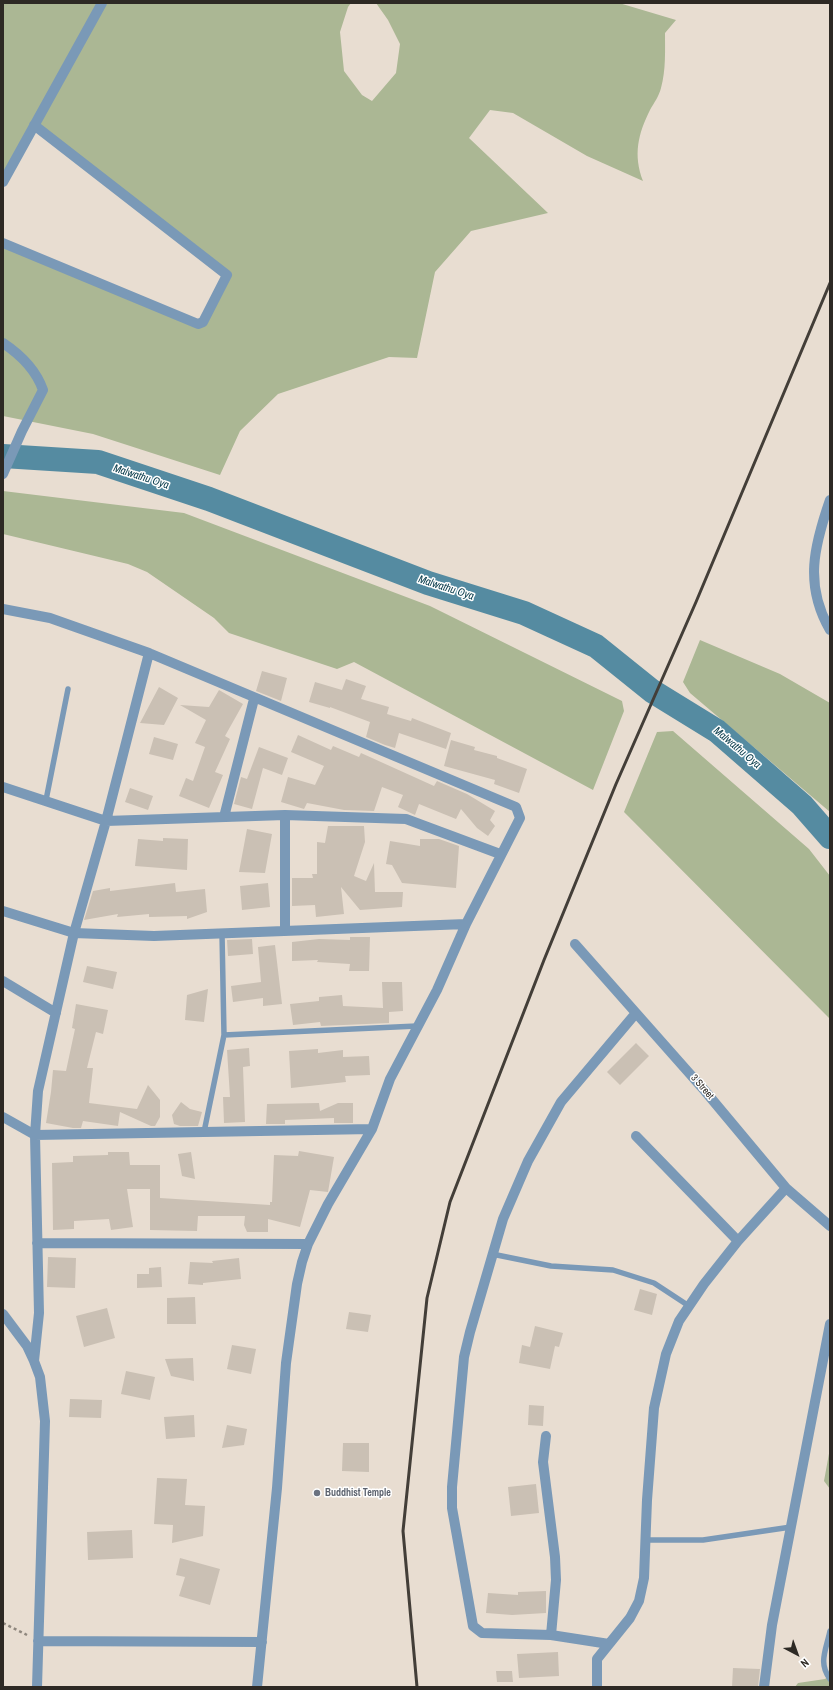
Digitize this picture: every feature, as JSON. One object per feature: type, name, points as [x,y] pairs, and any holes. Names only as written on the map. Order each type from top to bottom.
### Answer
[{"type":"street","points":[[3,182],[102,3]]},
{"type":"street","points":[[3,243],[198,324],[203,322],[227,275],[34,125]]},
{"type":"street","points":[[3,343],[25,362],[38,378],[43,390],[3,474]]},
{"type":"street","points":[[830,500],[821,525],[815,552],[813,579],[819,606],[830,630]]},
{"type":"street","points":[[3,609],[50,618],[148,653],[254,699],[516,807],[520,818],[500,854],[466,924],[437,990],[390,1079],[372,1129],[328,1204],[308,1244],[297,1284],[286,1363],[277,1488],[257,1687]]},
{"type":"street","points":[[34,1361],[39,1314],[34,1136],[38,1091],[74,933],[106,821],[148,653]]},
{"type":"street","points":[[224,817],[254,699]]},
{"type":"street","points":[[3,787],[106,821],[286,815],[406,819],[500,854]]},
{"type":"street","points":[[285,931],[286,815]]},
{"type":"street","points":[[3,911],[74,933],[154,936],[466,924]]},
{"type":"street","name":"3 Street","points":[[575,944],[705,1091],[786,1188],[830,1226]]},
{"type":"street","points":[[3,981],[56,1013]]},
{"type":"street","points":[[609,1644],[551,1635],[482,1634],[473,1626],[452,1508],[452,1487],[464,1357],[492,1254],[517,1185],[561,1102],[636,1013]]},
{"type":"street","points":[[3,1117],[34,1136],[372,1129]]},
{"type":"street","points":[[636,1136],[738,1241]]},
{"type":"street","points":[[597,1687],[597,1659],[630,1618],[639,1601],[644,1578],[645,1540],[654,1408],[666,1354],[679,1321],[704,1284],[738,1241],[786,1188]]},
{"type":"street","points":[[37,1243],[308,1244]]},
{"type":"street","points":[[3,1314],[27,1346],[40,1377],[44,1421],[37,1687]]},
{"type":"street","points":[[764,1687],[772,1625],[830,1324]]},
{"type":"street","points":[[546,1436],[543,1462],[555,1558],[556,1580],[551,1635]]},
{"type":"street","points":[[38,1641],[262,1642]]},
{"type":"lane","points":[[46,800],[68,689]]},
{"type":"lane","points":[[204,1132],[224,1035],[222,934]]},
{"type":"lane","points":[[224,1035],[417,1026]]},
{"type":"lane","points":[[492,1254],[551,1266],[613,1270],[654,1284],[689,1306]]},
{"type":"lane","points":[[645,1540],[702,1540],[791,1527]]},
{"type":"lane","points":[[830,1631],[823,1661],[823,1670],[830,1679]]},
{"type":"path","points":[[3,1623],[38,1641]]},
{"type":"green space","points":[[3,3],[351,3],[348,7],[340,32],[344,71],[362,95],[372,101],[396,73],[400,44],[388,20],[376,3],[619,3],[676,20],[665,33],[663,81],[658,97],[642,128],[638,145],[638,162],[643,181],[587,156],[513,113],[490,110],[469,138],[548,213],[471,231],[435,272],[417,358],[389,357],[278,394],[240,431],[220,475],[93,434],[3,416],[3,243],[198,323],[227,275],[34,125],[3,182]]},
{"type":"green space","points":[[3,491],[184,513],[430,606],[622,701],[624,711],[593,790],[354,662],[337,669],[229,633],[214,618],[147,572],[128,564],[3,534]]},
{"type":"green space","points":[[700,640],[780,674],[830,703],[830,812],[690,693],[683,682]]},
{"type":"green space","points":[[673,731],[809,849],[830,876],[830,1019],[624,812],[657,732]]},
{"type":"green space","points":[[830,1448],[830,1489],[824,1481]]},
{"type":"green space","points":[[830,1675],[830,1687],[795,1687],[798,1683],[825,1679]]},
{"type":"building","points":[[262,671],[287,678],[281,701],[256,691]]},
{"type":"building","points":[[346,679],[366,686],[361,699],[389,707],[387,714],[411,721],[412,718],[451,733],[446,749],[399,733],[395,748],[385,745],[366,737],[370,722],[330,707],[309,702],[315,682],[342,690]]},
{"type":"building","points":[[159,687],[178,698],[164,725],[140,723]]},
{"type":"building","points":[[219,690],[243,704],[225,736],[230,739],[215,772],[223,775],[209,808],[179,796],[186,778],[193,781],[205,747],[195,743],[206,720],[180,705],[209,707]]},
{"type":"building","points":[[298,735],[331,750],[333,746],[359,757],[361,753],[434,786],[437,781],[467,794],[495,811],[490,820],[495,826],[488,836],[477,828],[461,809],[456,819],[419,804],[415,815],[398,807],[403,795],[382,787],[374,811],[344,810],[307,803],[304,809],[281,802],[288,777],[315,785],[324,766],[291,752]]},
{"type":"building","points":[[154,737],[178,744],[173,760],[149,754]]},
{"type":"building","points":[[451,740],[475,747],[474,750],[497,756],[497,758],[527,769],[519,793],[494,784],[495,780],[444,766]]},
{"type":"building","points":[[259,747],[288,758],[282,775],[263,768],[252,809],[234,804],[241,777],[247,779]]},
{"type":"building","points":[[130,788],[153,796],[148,810],[125,802]]},
{"type":"building","points":[[328,826],[364,826],[365,842],[354,876],[366,881],[374,863],[375,892],[403,892],[402,907],[360,910],[341,887],[344,914],[316,917],[315,905],[292,906],[292,878],[313,878],[312,874],[317,874],[317,842],[325,843]]},
{"type":"building","points":[[247,829],[272,834],[265,873],[239,872]]},
{"type":"building","points":[[163,838],[188,839],[187,870],[135,866],[138,839],[163,841]]},
{"type":"building","points":[[420,839],[439,839],[459,846],[456,888],[402,883],[392,865],[386,864],[390,841],[420,846]]},
{"type":"building","points":[[175,883],[176,892],[205,889],[207,912],[187,919],[187,916],[149,917],[149,914],[117,917],[118,914],[84,920],[93,891],[110,888],[110,891]]},
{"type":"building","points":[[268,883],[270,907],[242,910],[240,886]]},
{"type":"building","points":[[350,937],[370,937],[369,971],[349,971],[350,964],[317,962],[318,960],[292,961],[292,942],[319,939],[350,940]]},
{"type":"building","points":[[252,939],[253,954],[228,956],[227,940]]},
{"type":"building","points":[[275,945],[282,1004],[263,1006],[263,998],[233,1002],[231,986],[261,982],[258,947]]},
{"type":"building","points":[[87,966],[117,972],[113,989],[83,982]]},
{"type":"building","points":[[382,982],[402,982],[403,1011],[389,1012],[389,1023],[321,1026],[320,1022],[293,1025],[290,1004],[319,1001],[319,997],[342,995],[343,1006],[383,1008]]},
{"type":"building","points":[[208,989],[204,1022],[185,1020],[187,995]]},
{"type":"building","points":[[76,1004],[108,1010],[103,1034],[96,1032],[87,1068],[93,1068],[89,1103],[137,1109],[148,1085],[160,1100],[160,1117],[155,1126],[151,1126],[120,1112],[118,1126],[83,1121],[81,1128],[73,1128],[46,1123],[53,1070],[66,1071],[75,1029],[72,1028]]},
{"type":"building","points":[[636,1043],[649,1056],[620,1085],[607,1072]]},
{"type":"building","points":[[249,1048],[250,1066],[243,1067],[245,1122],[224,1123],[223,1097],[230,1097],[227,1050]]},
{"type":"building","points":[[318,1049],[318,1053],[343,1050],[343,1057],[369,1056],[370,1075],[345,1076],[346,1082],[291,1088],[289,1051]]},
{"type":"building","points":[[181,1102],[190,1109],[202,1112],[198,1126],[180,1126],[174,1124],[172,1115]]},
{"type":"building","points":[[319,1103],[320,1111],[338,1103],[353,1103],[353,1123],[334,1123],[334,1118],[285,1120],[285,1124],[266,1124],[267,1104]]},
{"type":"building","points":[[299,1151],[334,1157],[328,1192],[310,1190],[300,1227],[268,1219],[268,1232],[247,1232],[244,1225],[245,1216],[198,1216],[197,1231],[150,1230],[150,1189],[127,1189],[133,1227],[111,1230],[109,1219],[74,1221],[74,1229],[53,1230],[52,1163],[73,1162],[73,1156],[108,1155],[108,1152],[129,1152],[130,1165],[160,1165],[160,1198],[270,1205],[270,1202],[272,1202],[274,1155],[298,1156]]},
{"type":"building","points":[[191,1152],[195,1179],[182,1176],[178,1154]]},
{"type":"building","points":[[48,1257],[76,1258],[75,1288],[47,1287]]},
{"type":"building","points":[[239,1258],[241,1279],[203,1283],[203,1285],[188,1284],[190,1262],[213,1263],[212,1261]]},
{"type":"building","points":[[161,1267],[162,1287],[137,1288],[137,1274],[149,1274],[149,1268]]},
{"type":"building","points":[[640,1289],[657,1294],[652,1315],[634,1310]]},
{"type":"building","points":[[195,1297],[196,1324],[167,1324],[167,1298]]},
{"type":"building","points":[[107,1308],[115,1338],[84,1347],[76,1316]]},
{"type":"building","points":[[349,1312],[371,1315],[368,1332],[346,1329]]},
{"type":"building","points":[[535,1326],[563,1333],[559,1347],[555,1346],[550,1369],[519,1363],[522,1345],[530,1347]]},
{"type":"building","points":[[232,1345],[256,1349],[251,1374],[227,1369]]},
{"type":"building","points":[[193,1358],[194,1381],[171,1376],[165,1359]]},
{"type":"building","points":[[126,1371],[155,1377],[150,1400],[121,1394]]},
{"type":"building","points":[[70,1399],[102,1400],[101,1418],[69,1417]]},
{"type":"building","points":[[529,1405],[544,1406],[543,1426],[528,1425]]},
{"type":"building","points":[[194,1415],[195,1437],[166,1439],[164,1417]]},
{"type":"building","points":[[227,1425],[247,1429],[244,1445],[222,1448]]},
{"type":"building","points":[[343,1443],[369,1443],[369,1472],[342,1471]]},
{"type":"building","points":[[157,1478],[187,1479],[185,1505],[205,1506],[203,1536],[172,1543],[173,1525],[154,1524]]},
{"type":"building","points":[[536,1484],[539,1513],[511,1516],[508,1487]]},
{"type":"building","points":[[132,1530],[133,1558],[88,1560],[87,1532]]},
{"type":"building","points":[[180,1558],[220,1569],[210,1605],[179,1596],[185,1577],[176,1575]]},
{"type":"building","points":[[546,1591],[546,1613],[512,1615],[486,1613],[488,1593],[518,1595],[518,1592]]},
{"type":"building","points":[[558,1652],[559,1676],[519,1678],[517,1654]]},
{"type":"building","points":[[733,1668],[760,1669],[758,1687],[732,1687]]},
{"type":"building","points":[[496,1671],[512,1671],[513,1682],[497,1682]]},
{"type":"waterway","name":"Malwathu Oya","points":[[3,456],[98,462],[209,499],[428,583],[524,613],[596,646],[652,691],[717,731],[802,805],[830,837]]},
{"type":"railway","points":[[417,1687],[403,1531],[427,1298],[450,1202],[544,960],[616,784],[696,602],[830,283]]},
{"type":"place","name":"Buddhist Temple","points":[[317,1493]]}]
